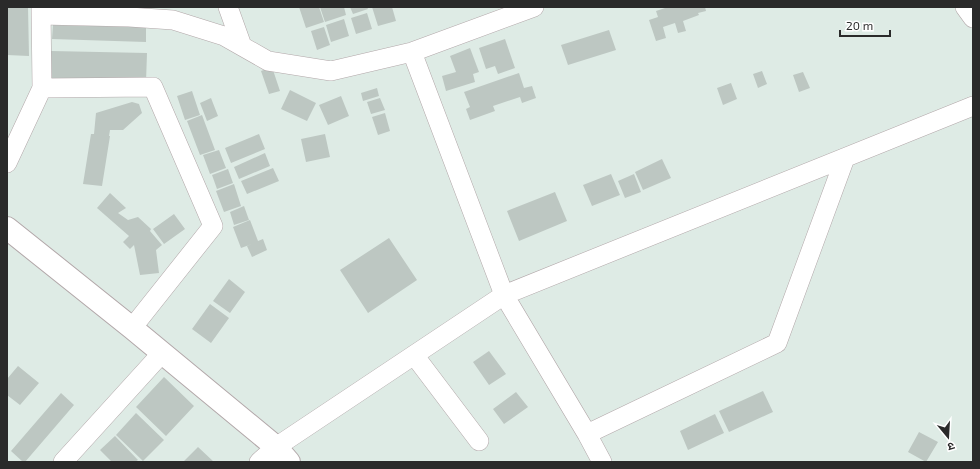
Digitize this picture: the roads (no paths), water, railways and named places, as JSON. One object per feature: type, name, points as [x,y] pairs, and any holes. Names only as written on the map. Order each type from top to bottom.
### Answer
[{"type":"street","points":[[228,7],[242,46]]},
{"type":"street","points":[[7,163],[42,88],[41,11],[129,12],[173,20],[224,36],[268,61],[331,71],[412,52],[534,7]]},
{"type":"street","points":[[965,7],[973,18]]},
{"type":"street","points":[[412,52],[504,295],[587,434],[602,462]]},
{"type":"street","points":[[42,88],[153,87],[213,226],[132,328]]},
{"type":"street","points":[[259,462],[282,454],[414,355],[504,295],[973,106]]},
{"type":"street","points":[[587,434],[778,343],[845,158]]},
{"type":"street","points":[[7,228],[132,328],[282,454]]},
{"type":"street","points":[[63,462],[162,353]]},
{"type":"street","points":[[414,355],[479,441]]}]
